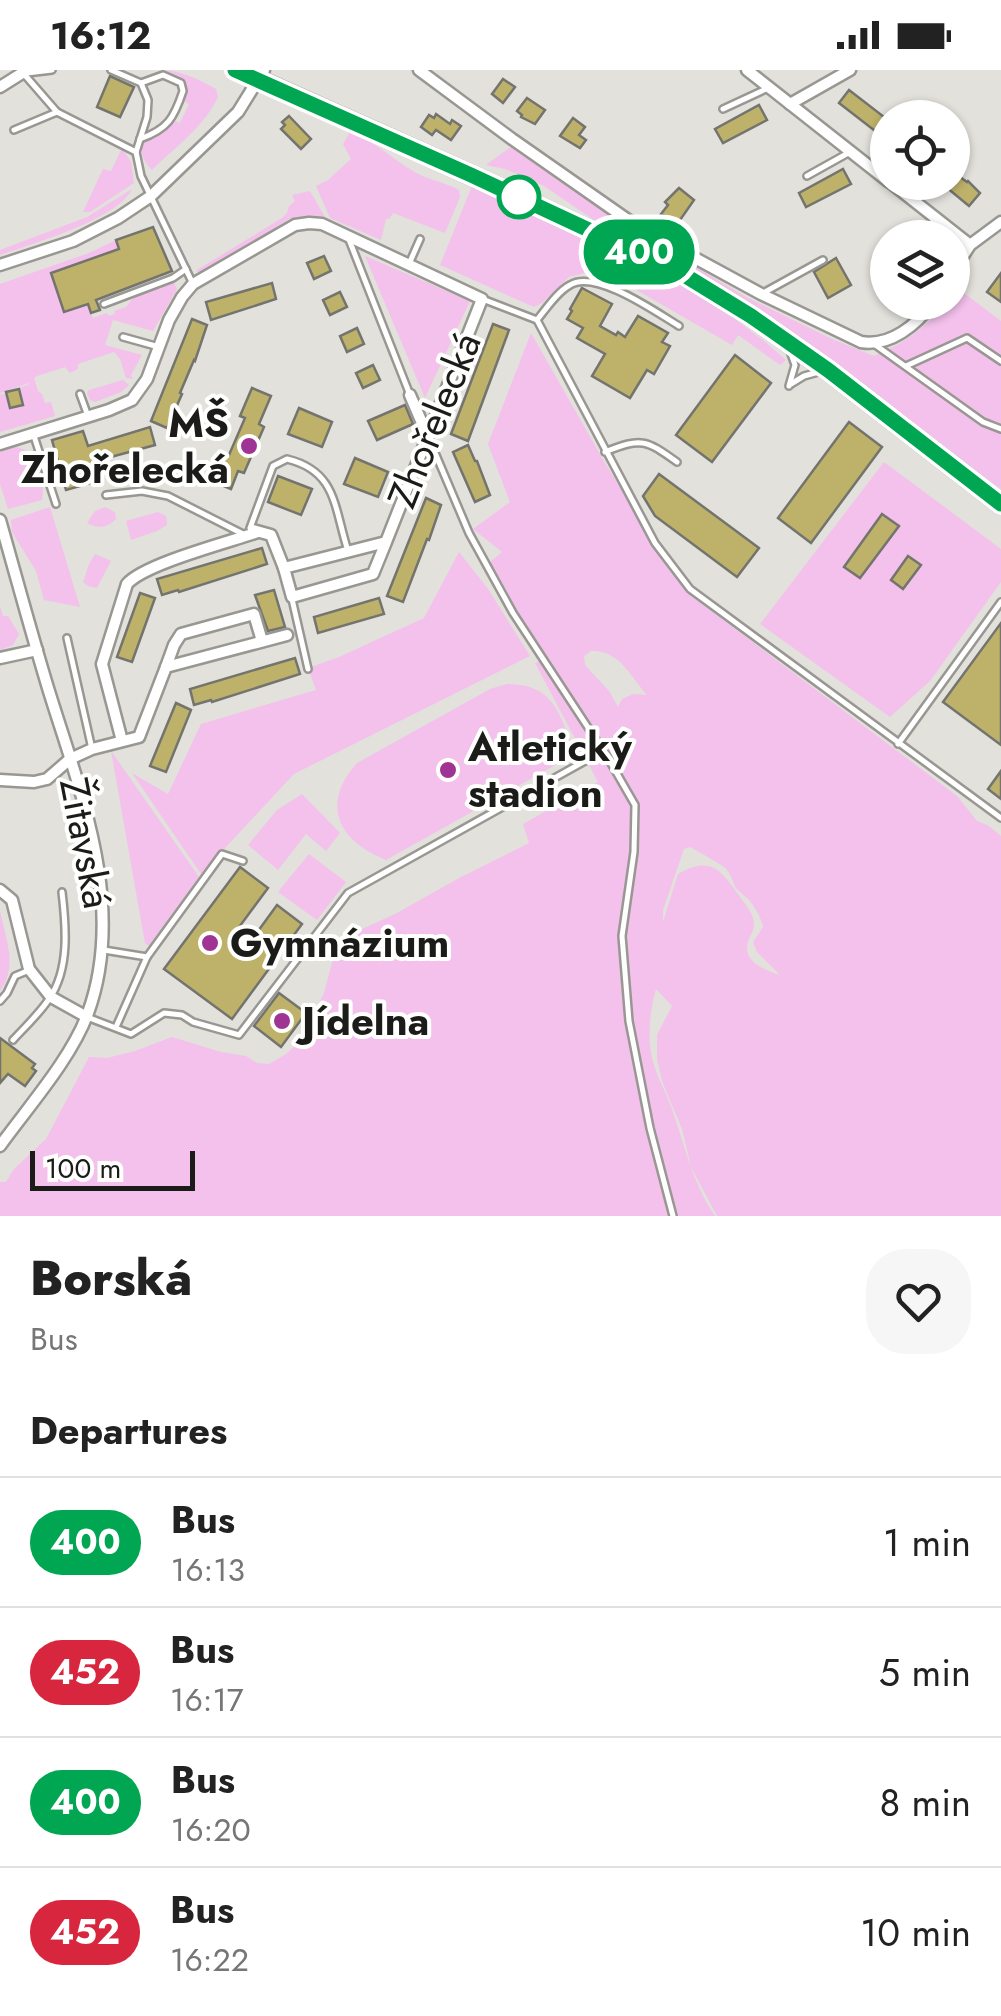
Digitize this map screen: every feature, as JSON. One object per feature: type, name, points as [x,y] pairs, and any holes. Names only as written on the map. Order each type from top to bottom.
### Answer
[{"type":"main road","points":[[236,70],[261,75],[631,248],[716,294],[828,370],[1001,504]]},
{"type":"street","points":[[419,70],[638,227],[761,294],[861,342],[874,344],[900,335],[917,320]]},
{"type":"street","points":[[747,70],[870,167]]},
{"type":"street","points":[[790,104],[850,70]]},
{"type":"street","points":[[0,87],[26,72]]},
{"type":"street","points":[[0,265],[72,241],[151,196],[238,112],[261,75]]},
{"type":"street","points":[[913,200],[938,219]]},
{"type":"street","points":[[970,244],[1001,222]]},
{"type":"street","points":[[0,444],[132,400],[147,378],[169,320],[193,284],[295,224],[322,224],[482,299]]},
{"type":"street","name":"Zhořelecká","points":[[292,597],[373,574],[482,299]]},
{"type":"street","points":[[410,395],[428,438]]},
{"type":"street","name":"Žitavská","points":[[0,520],[82,796],[100,873],[104,950],[86,1017],[68,1053],[0,1146]]},
{"type":"street","points":[[251,532],[271,536],[292,597]]},
{"type":"street","name":"Žitavská","points":[[122,741],[102,664],[127,584],[134,575],[251,532]]},
{"type":"street","name":"Zhořelecká","points":[[284,568],[386,542]]},
{"type":"street","points":[[0,780],[47,779],[70,758],[92,748],[138,737],[174,645],[182,634],[254,614],[262,641]]},
{"type":"street","points":[[166,668],[288,635]]},
{"type":"street","points":[[0,658],[36,650]]},
{"type":"street","points":[[0,890],[12,900],[30,969],[51,996],[86,1017]]},
{"type":"lane","points":[[26,72],[52,70]]},
{"type":"lane","points":[[111,70],[141,84],[148,100],[136,152],[141,176],[193,284]]},
{"type":"lane","points":[[26,72],[57,112],[136,152]]},
{"type":"lane","points":[[140,139],[167,126],[184,91],[182,83],[163,75],[141,84]]},
{"type":"lane","points":[[723,109],[769,87]]},
{"type":"lane","points":[[14,130],[57,112]]},
{"type":"lane","points":[[806,176],[850,152]]},
{"type":"lane","points":[[346,234],[410,395]]},
{"type":"lane","points":[[409,264],[420,239]]},
{"type":"lane","points":[[761,294],[824,260]]},
{"type":"lane","points":[[104,304],[173,278],[186,269]]},
{"type":"lane","points":[[536,320],[571,284],[590,280],[680,326]]},
{"type":"lane","points":[[482,299],[536,320],[655,543],[690,589],[1001,818]]},
{"type":"lane","points":[[123,337],[159,347]]},
{"type":"lane","points":[[906,366],[967,338],[1001,361]]},
{"type":"lane","points":[[786,340],[795,365],[789,386],[804,376],[828,370]]},
{"type":"lane","points":[[874,344],[983,422],[1001,429]]},
{"type":"lane","points":[[80,394],[88,416]]},
{"type":"lane","points":[[33,434],[56,504]]},
{"type":"lane","points":[[428,438],[469,533],[506,601],[635,805],[634,852],[622,936],[629,1021],[650,1128],[673,1216]]},
{"type":"lane","points":[[605,452],[623,444],[646,442],[677,462]]},
{"type":"lane","name":"Zhořelecká","points":[[251,532],[273,466],[287,459],[307,464],[324,478],[348,551]]},
{"type":"lane","points":[[106,495],[142,491],[168,496],[251,532]]},
{"type":"lane","points":[[292,597],[308,669]]},
{"type":"lane","points":[[898,744],[1001,602]]},
{"type":"lane","points":[[66,638],[92,748]]},
{"type":"lane","points":[[86,1017],[131,1034],[164,1012],[239,1035],[348,893],[604,751]]},
{"type":"lane","points":[[116,1027],[147,957],[222,854],[244,861]]},
{"type":"lane","points":[[13,1040],[51,996],[62,970],[66,920],[62,892]]},
{"type":"lane","points":[[104,950],[147,957]]},
{"type":"lane","points":[[0,1001],[15,976],[30,969]]},
{"type":"shaded area","points":[[160,70],[196,79],[216,89],[218,97],[197,127],[152,170],[143,156],[143,144],[174,121],[180,123],[189,104],[183,101],[187,89],[183,81]]},
{"type":"shaded area","points":[[350,132],[418,174],[459,190],[460,197],[445,233],[393,213],[386,219],[381,240],[330,218],[316,186],[351,159],[343,144]]},
{"type":"shaded area","points":[[512,146],[640,234],[748,298],[874,356],[905,340],[929,320],[970,320],[970,298],[1001,321],[1001,489],[737,294],[594,220],[544,186],[486,165]]},
{"type":"shaded area","points":[[122,148],[131,162],[134,183],[90,212],[83,212],[103,169],[111,171]]},
{"type":"shaded area","points":[[472,186],[707,298],[786,360],[780,365],[738,335],[732,345],[621,281],[614,289],[585,273],[569,277],[534,307],[440,265]]},
{"type":"shaded area","points":[[132,189],[124,200],[93,220],[0,255],[0,250],[87,217]]},
{"type":"shaded area","points":[[310,191],[325,217],[289,219],[202,273],[197,272],[282,218],[295,201],[292,195]]},
{"type":"shaded area","points":[[116,240],[119,249],[51,273],[64,312],[88,304],[93,318],[115,314],[134,297],[174,283],[177,289],[153,331],[113,320],[105,345],[142,355],[131,375],[133,379],[126,378],[114,352],[78,364],[78,369],[70,373],[65,367],[37,376],[34,378],[38,391],[45,403],[51,402],[55,416],[0,432],[0,395],[30,384],[0,393],[0,284]]},
{"type":"shaded area","points":[[365,256],[470,301],[425,398]]},
{"type":"shaded area","points":[[531,333],[605,463],[686,592],[957,796],[977,821],[1001,836],[1001,1216],[717,1216],[691,1167],[715,1216],[0,1216],[0,1182],[6,1182],[46,1139],[89,1057],[107,1058],[172,1037],[269,1064],[299,1042],[312,1023],[337,944],[529,843],[523,824],[598,782],[535,663],[544,660],[490,562],[502,552],[473,529],[510,502],[488,444]],"holes":[[[591,651],[617,659],[647,695],[633,694],[622,699],[618,707],[585,665],[584,656]],[[690,847],[724,867],[737,889],[753,905],[763,927],[753,942],[757,952],[780,975],[761,968],[750,958],[747,946],[753,917],[727,879],[714,868],[699,866],[678,874],[663,922],[663,910],[684,849]],[[656,989],[672,1006],[657,1035],[657,1059],[691,1167],[652,1058],[650,1023]]]},
{"type":"shaded area","points":[[123,380],[129,385],[121,392],[95,402],[90,400],[89,390]]},
{"type":"shaded area","points":[[15,447],[34,460],[43,492],[42,500],[8,509],[0,484],[0,453]]},
{"type":"shaded area","points":[[884,462],[1001,549],[1001,582],[930,681],[890,717],[760,624]]},
{"type":"shaded area","points":[[50,507],[80,607],[44,600],[36,571],[12,532],[11,520]]},
{"type":"shaded area","points":[[105,507],[115,512],[116,519],[102,527],[87,523],[95,511]]},
{"type":"shaded area","points":[[158,512],[166,516],[167,525],[131,540],[126,521]]},
{"type":"shaded area","points":[[459,552],[488,589],[530,656],[294,774],[201,874],[132,773],[168,794],[201,724],[316,690],[308,668],[424,618]]},
{"type":"shaded area","points":[[95,554],[111,561],[97,588],[83,582]]},
{"type":"shaded area","points":[[0,606],[3,616],[8,616],[19,634],[13,645],[0,650]]},
{"type":"shaded area","name":"Atletický stadion","points":[[507,684],[536,689],[546,696],[560,715],[575,754],[386,860],[356,843],[346,832],[337,807],[339,793],[357,763],[490,689]]},
{"type":"shaded area","points":[[111,751],[199,877],[149,946],[145,943]]},
{"type":"shaded area","points":[[302,794],[340,833],[326,851],[306,834],[278,870],[248,845],[277,810]]},
{"type":"shaded area","points":[[309,854],[346,882],[317,920],[278,892]]},
{"type":"shaded area","points":[[0,911],[9,963],[0,991]]},
{"type":"building","points":[[110,76],[134,87],[120,117],[97,107]]},
{"type":"building","points":[[503,79],[515,87],[503,103],[492,94]]},
{"type":"building","points":[[849,90],[870,106],[870,127],[839,103]]},
{"type":"building","points":[[527,98],[545,110],[535,124],[517,111]]},
{"type":"building","points":[[759,105],[767,120],[723,143],[715,129]]},
{"type":"building","points":[[436,114],[461,126],[451,140],[436,130],[432,135],[421,127],[429,115],[434,118]]},
{"type":"building","points":[[289,116],[311,139],[301,149],[281,129]]},
{"type":"building","points":[[573,118],[585,127],[579,135],[586,140],[580,148],[560,136]]},
{"type":"building","points":[[843,169],[851,184],[806,207],[799,193]]},
{"type":"building","points":[[970,183],[980,193],[969,206],[962,200],[970,200]]},
{"type":"building","points":[[679,188],[694,200],[678,223],[661,214],[668,205],[665,202]]},
{"type":"building","points":[[153,227],[172,271],[96,300],[100,310],[91,313],[88,304],[64,312],[51,273],[119,249],[116,240]]},
{"type":"building","points":[[324,256],[331,271],[314,279],[307,263]]},
{"type":"building","points":[[836,258],[851,285],[828,298],[814,272]]},
{"type":"building","points":[[1001,273],[1001,302],[987,292]]},
{"type":"building","points":[[272,283],[276,299],[211,320],[206,302]]},
{"type":"building","points":[[582,288],[612,304],[600,326],[616,335],[618,332],[625,337],[638,316],[668,333],[662,342],[670,346],[654,374],[647,370],[630,398],[592,376],[605,354],[577,338],[583,328],[567,319]]},
{"type":"building","points":[[340,292],[347,307],[330,315],[323,300]]},
{"type":"building","points":[[192,319],[207,325],[167,428],[151,421]]},
{"type":"building","points":[[493,324],[509,330],[468,441],[451,434]]},
{"type":"building","points":[[357,328],[364,344],[347,352],[340,336]]},
{"type":"building","points":[[735,355],[771,383],[712,462],[676,435]]},
{"type":"building","points":[[373,365],[380,380],[363,388],[356,373]]},
{"type":"building","points":[[252,388],[271,396],[259,424],[264,427],[244,473],[238,471],[231,489],[212,481],[245,418],[240,416]]},
{"type":"building","points":[[19,389],[23,405],[10,408],[6,392]]},
{"type":"building","points":[[405,405],[413,424],[377,440],[368,421]]},
{"type":"building","points":[[299,408],[332,422],[322,447],[288,434]]},
{"type":"building","points":[[849,422],[882,447],[811,543],[778,518]]},
{"type":"building","points":[[150,427],[155,445],[92,462],[98,481],[66,490],[52,440],[83,431],[88,446]]},
{"type":"building","points":[[468,445],[490,495],[475,502],[453,452]]},
{"type":"building","points":[[355,458],[388,472],[378,497],[344,484]]},
{"type":"building","points":[[659,474],[759,548],[737,577],[655,516],[643,496]]},
{"type":"building","points":[[278,476],[312,489],[301,515],[268,502]]},
{"type":"building","points":[[426,498],[441,505],[403,602],[387,596]]},
{"type":"building","points":[[882,514],[899,526],[860,578],[844,567]]},
{"type":"building","points":[[262,548],[267,564],[162,595],[157,579]]},
{"type":"building","points":[[908,556],[921,565],[903,589],[891,580]]},
{"type":"building","points":[[274,590],[285,627],[268,631],[255,595]]},
{"type":"building","points":[[140,593],[155,598],[132,662],[117,657]]},
{"type":"building","points":[[379,598],[384,614],[318,633],[314,617]]},
{"type":"building","points":[[1001,623],[1001,745],[943,702]]},
{"type":"building","points":[[295,658],[300,674],[194,705],[190,689]]},
{"type":"building","points":[[176,703],[191,710],[166,772],[150,766]]},
{"type":"building","points":[[1001,771],[1001,799],[988,789]]},
{"type":"building","name":"Gymnázium","points":[[240,867],[268,888],[231,938],[245,949],[277,905],[302,924],[232,1019],[164,969]]},
{"type":"building","name":"Jídelna","points":[[279,993],[306,1013],[281,1047],[254,1026]]},
{"type":"building","points":[[0,1038],[35,1064],[32,1068],[36,1071],[25,1086],[8,1074],[0,1083]]},
{"type":"bus line","name":"400","points":[[235,70],[681,273],[828,370],[1001,504]]},
{"type":"place","name":"MŠ Zhořelecká","points":[[249,446]]},
{"type":"place","name":"Atletický stadion","points":[[448,770]]},
{"type":"place","name":"Gymnázium","points":[[210,943]]},
{"type":"place","name":"Jídelna","points":[[282,1021]]}]
